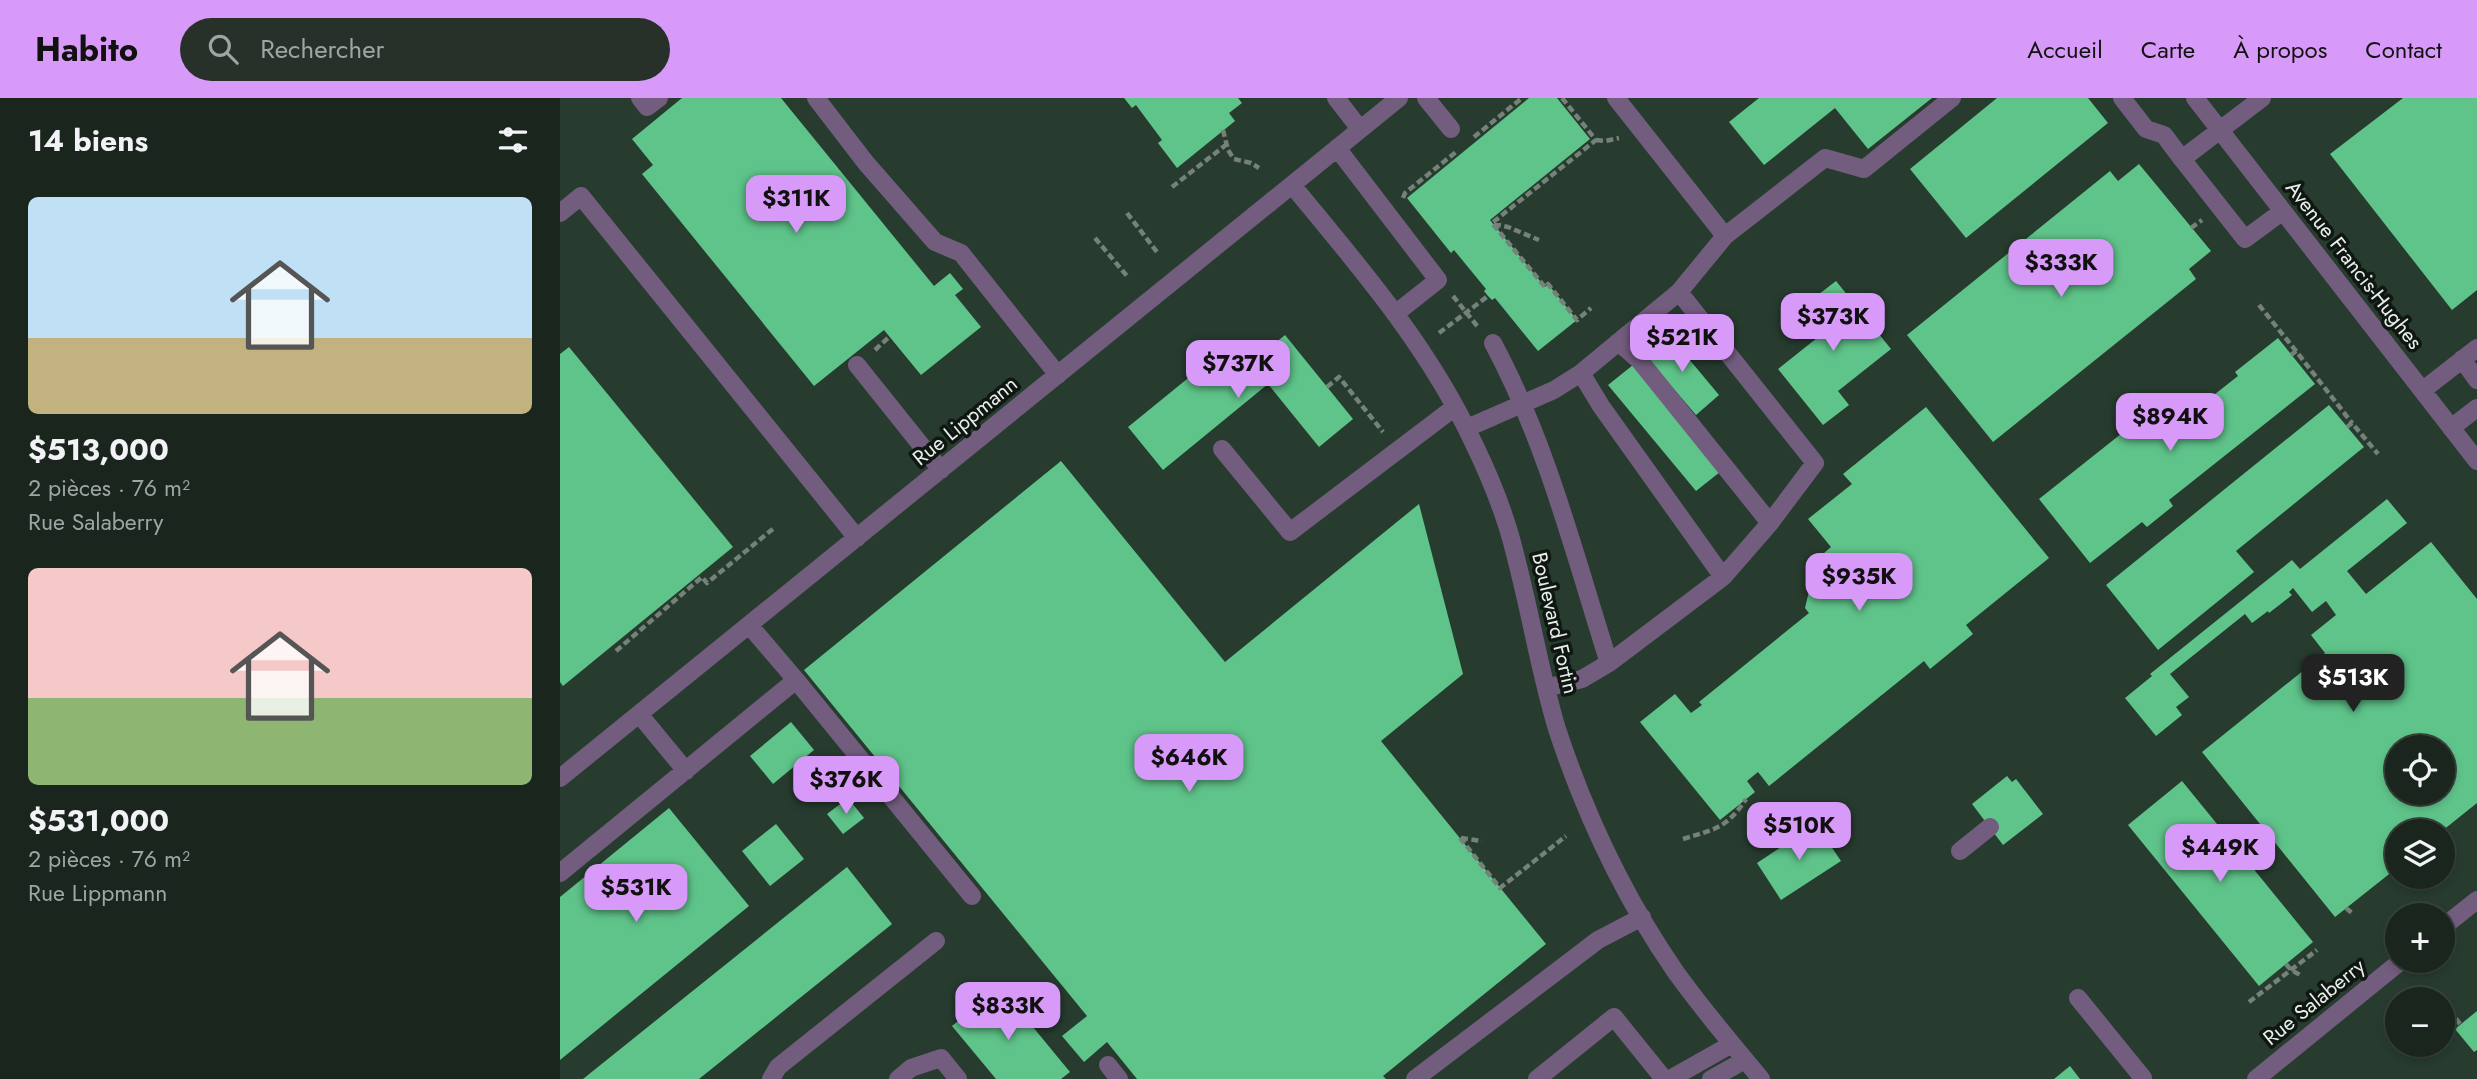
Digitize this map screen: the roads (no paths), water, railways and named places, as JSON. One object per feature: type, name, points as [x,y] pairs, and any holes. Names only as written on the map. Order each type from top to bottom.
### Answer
[{"type":"street","points":[[640,98],[647,107],[659,98]]},
{"type":"street","points":[[1336,98],[1360,129]]},
{"type":"street","name":"Rue Lippmann","points":[[560,778],[1399,98]]},
{"type":"street","points":[[1426,98],[1451,129]]},
{"type":"street","points":[[1616,98],[1725,236]]},
{"type":"street","points":[[1467,429],[1554,390],[1581,373],[1679,292],[1725,236],[1825,158],[1864,169],[1952,98]]},
{"type":"street","points":[[2122,98],[2146,129],[2164,135],[2245,240],[2283,211]]},
{"type":"street","name":"Avenue Francis-Hughes","points":[[2195,98],[2477,461]]},
{"type":"street","points":[[2182,159],[2262,98]]},
{"type":"street","points":[[826,102],[866,163],[936,242],[961,253],[1058,374]]},
{"type":"street","points":[[1337,148],[1438,280],[1395,314]]},
{"type":"street","name":"Boulevard Fortin","points":[[1292,185],[1395,314],[1467,429],[1509,531],[1546,688],[1565,752],[1589,814],[1642,917],[1675,970],[1761,1079]]},
{"type":"street","points":[[560,213],[581,197],[857,538]]},
{"type":"street","points":[[1546,688],[1582,679],[1609,663],[1723,577],[1770,523],[1815,463],[1679,292]]},
{"type":"street","points":[[1489,340],[1522,403],[1563,514],[1609,663]]},
{"type":"street","points":[[1618,342],[1640,361],[1770,523]]},
{"type":"street","points":[[2423,390],[2477,348]]},
{"type":"street","points":[[2462,359],[2477,380]]},
{"type":"street","points":[[857,365],[941,470]]},
{"type":"street","points":[[1581,373],[1601,406],[1723,577]]},
{"type":"street","points":[[1222,449],[1290,532],[1455,407]]},
{"type":"street","points":[[2451,428],[2477,408]]},
{"type":"street","points":[[749,625],[972,896]]},
{"type":"street","points":[[563,865],[686,771],[796,680]]},
{"type":"street","points":[[639,714],[686,771]]},
{"type":"street","points":[[1960,850],[1990,827]]},
{"type":"street","points":[[2455,917],[2477,900]]},
{"type":"street","points":[[1415,1079],[1434,1071],[1598,940],[1642,917]]},
{"type":"street","points":[[771,1079],[778,1067],[936,941]]},
{"type":"street","name":"Rue Salaberry","points":[[2256,1079],[2386,973]]},
{"type":"street","points":[[2078,998],[2143,1078]]},
{"type":"street","points":[[1537,1079],[1614,1017],[1664,1079]]},
{"type":"street","points":[[1670,1079],[1732,1044]]},
{"type":"street","points":[[898,1079],[912,1068],[941,1058],[958,1079]]},
{"type":"street","points":[[1711,1079],[1745,1060]]},
{"type":"street","points":[[1108,1065],[1119,1079]]}]
